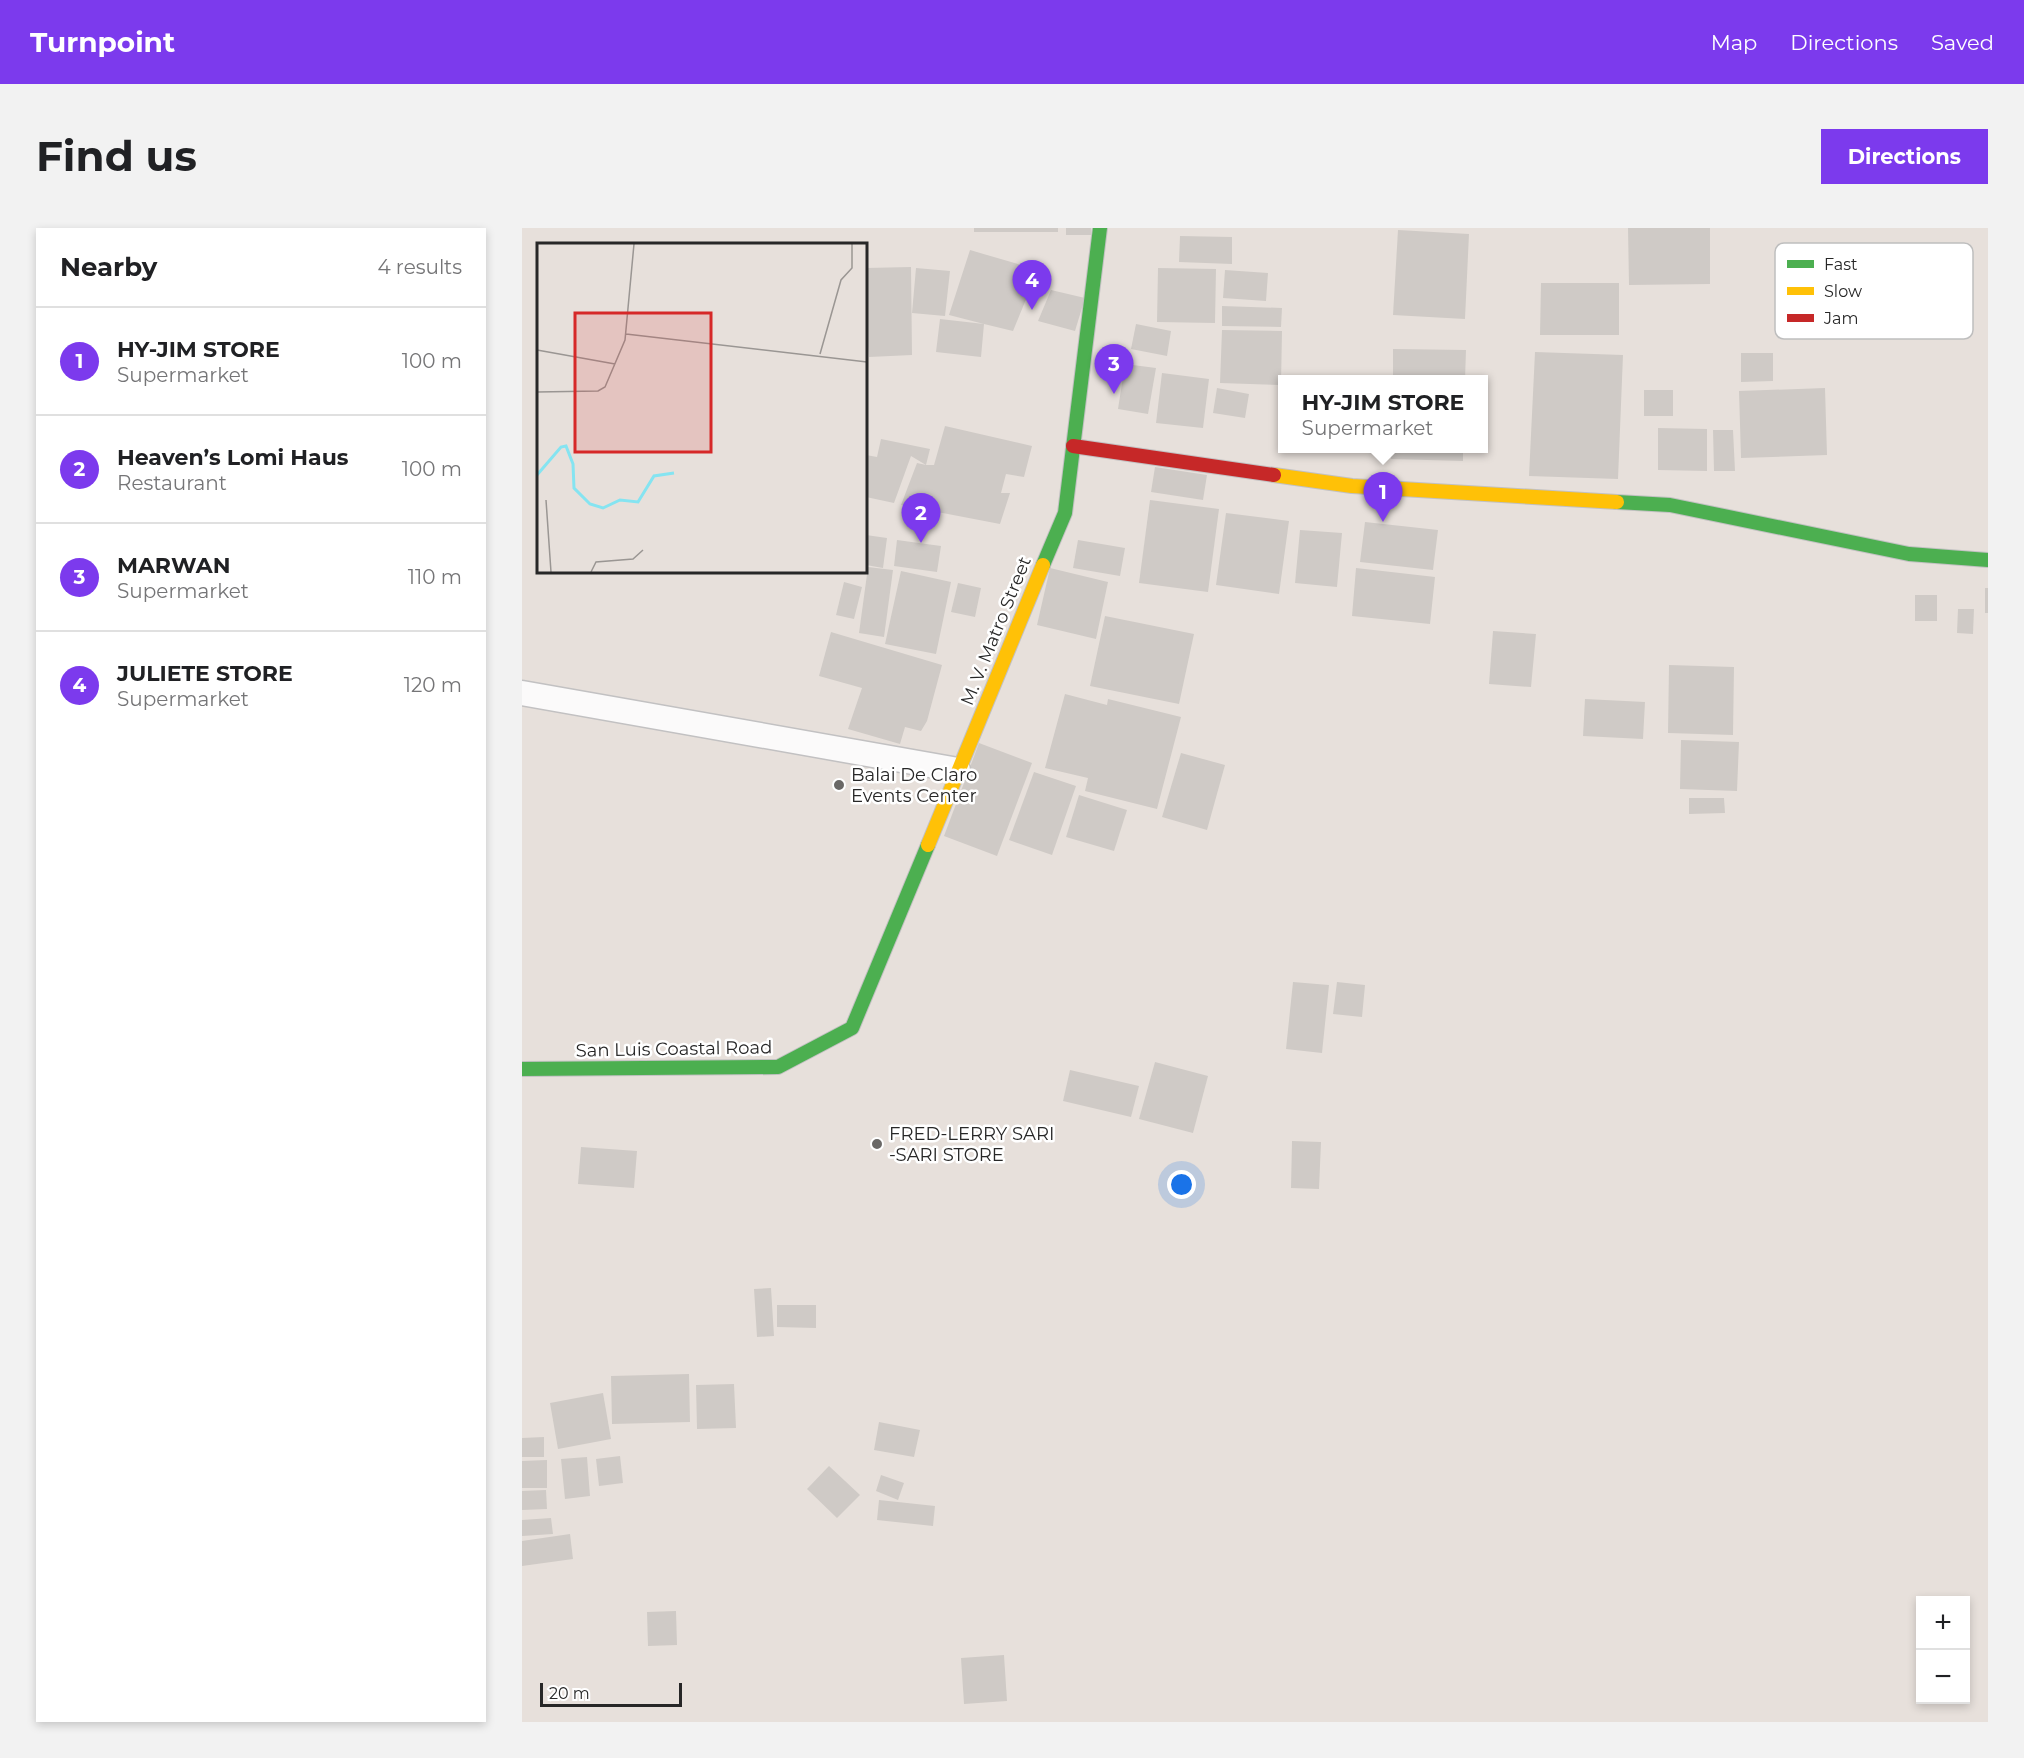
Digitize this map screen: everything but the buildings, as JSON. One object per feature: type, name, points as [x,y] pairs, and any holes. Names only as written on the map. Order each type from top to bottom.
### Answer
[{"type":"street","name":"M. V. Matro Street","points":[[852,1028],[1065,513],[1100,228]]},
{"type":"street","points":[[1073,446],[1352,486],[1670,505],[1909,554],[1988,560]]},
{"type":"street","name":"San Luis Coastal Road","points":[[522,1069],[778,1067],[852,1028]]},
{"type":"lane","points":[[522,693],[958,770]]},
{"type":"traffic: fast","points":[[1043,565],[1065,513],[1100,228]]},
{"type":"traffic: fast","points":[[1617,502],[1670,505],[1909,554],[1988,560]]},
{"type":"traffic: fast","points":[[522,1069],[778,1067],[852,1028],[928,845]]},
{"type":"traffic: slow","points":[[1274,475],[1352,486],[1617,502]]},
{"type":"traffic: slow","points":[[928,845],[1043,565]]},
{"type":"traffic: jam","points":[[1073,446],[1274,475]]},
{"type":"place","name":"JULIETE STORE","points":[[1032,310]]},
{"type":"place","name":"MARWAN","points":[[1114,394]]},
{"type":"place","name":"HY-JIM STORE","points":[[1383,522]]},
{"type":"place","name":"Heaven’s Lomi Haus","points":[[921,543]]},
{"type":"place","name":"Balai De Claro Events Center","points":[[839,785]]},
{"type":"place","name":"FRED-LERRY SARI -SARI STORE","points":[[877,1144]]}]
